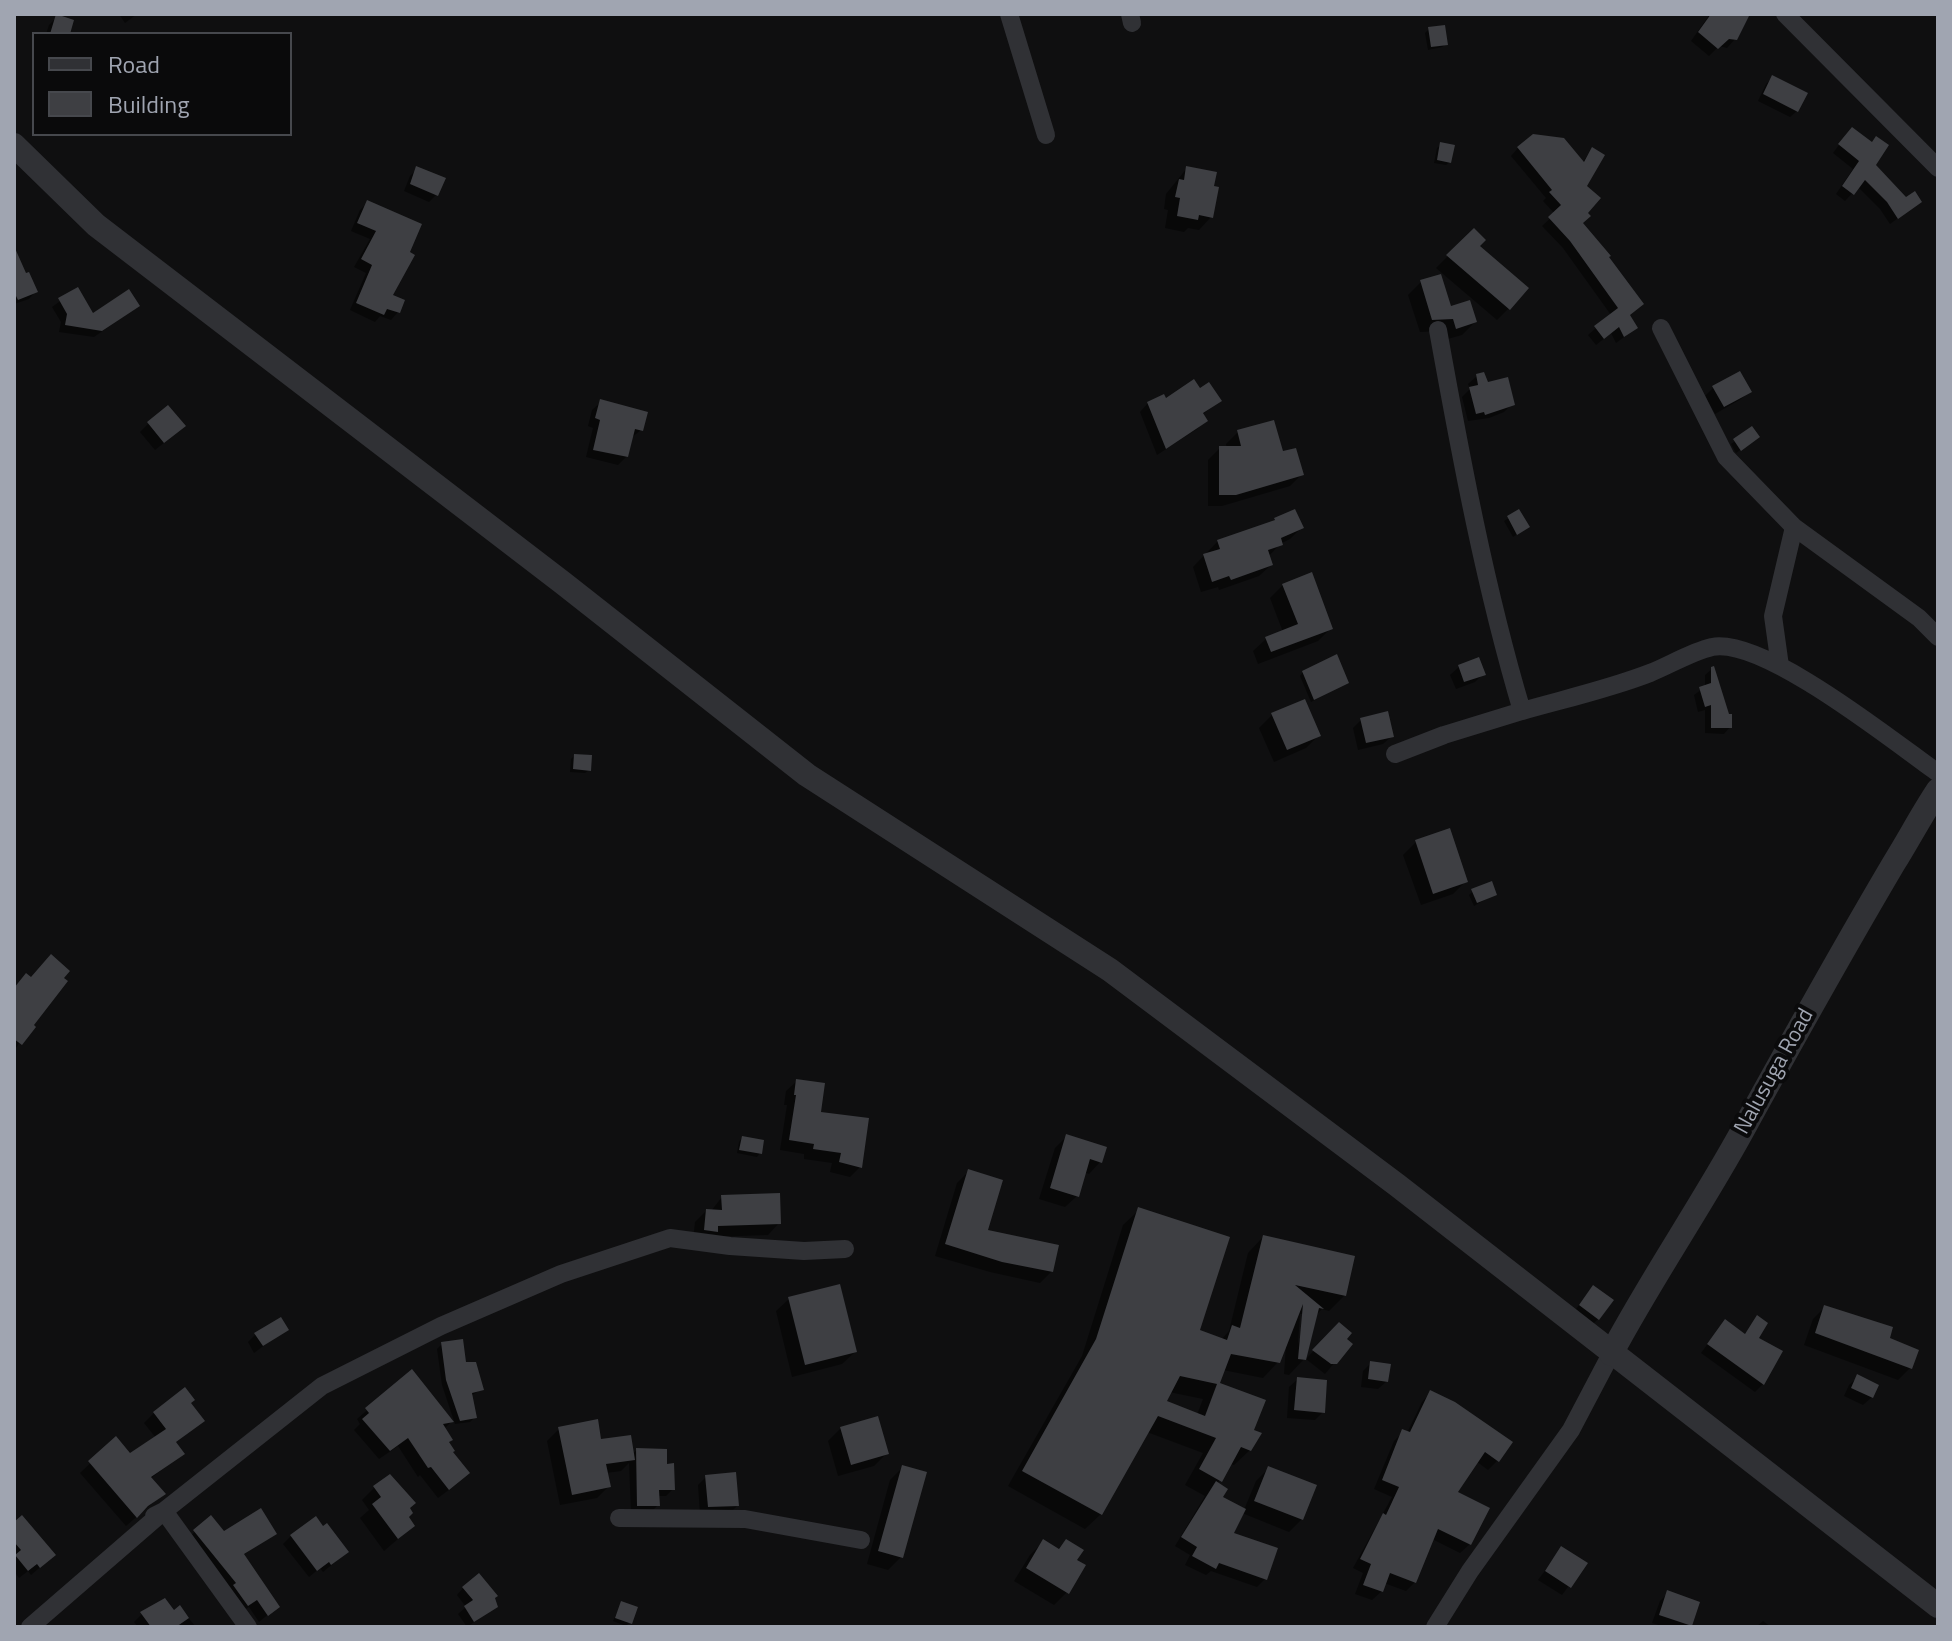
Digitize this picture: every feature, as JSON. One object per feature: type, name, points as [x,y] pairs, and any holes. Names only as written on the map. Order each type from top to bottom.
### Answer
[{"type":"street","points":[[1009,14],[1046,135]]},
{"type":"street","points":[[1785,14],[1938,168]]},
{"type":"street","points":[[14,145],[96,225],[563,583],[807,775],[1110,970],[1385,1176],[1938,1606]]},
{"type":"street","points":[[1661,328],[1726,457],[1794,527],[1919,618],[1938,637]]},
{"type":"street","points":[[1438,330],[1462,464],[1489,588],[1522,711]]},
{"type":"street","points":[[1780,666],[1773,616],[1794,527]]},
{"type":"street","points":[[1395,754],[1444,735],[1648,674],[1714,647],[1748,652],[1780,666],[1831,696],[1938,773]]},
{"type":"street","name":"Nalusuga Road","points":[[1611,1354],[1643,1293],[1697,1211],[1865,910],[1938,790]]},
{"type":"street","points":[[30,1627],[164,1511],[322,1386],[441,1326],[561,1274],[670,1238],[804,1251],[845,1249]]},
{"type":"street","points":[[1435,1627],[1470,1571],[1571,1430],[1611,1354]]},
{"type":"street","points":[[134,1526],[164,1511]]},
{"type":"street","points":[[164,1511],[248,1627]]},
{"type":"street","points":[[619,1518],[745,1519],[861,1540]]},
{"type":"building","points":[[56,14],[74,20],[71,32],[51,32]]},
{"type":"building","points":[[1711,14],[1750,14],[1737,40],[1729,39],[1718,49],[1698,32]]},
{"type":"building","points":[[1445,25],[1448,45],[1431,47],[1428,27]]},
{"type":"building","points":[[1772,75],[1808,93],[1798,112],[1763,94]]},
{"type":"building","points":[[1852,127],[1872,142],[1876,136],[1889,145],[1876,165],[1906,197],[1915,191],[1922,202],[1898,219],[1887,202],[1865,180],[1854,195],[1842,186],[1859,161],[1838,144]]},
{"type":"building","points":[[1533,134],[1564,138],[1584,162],[1592,147],[1605,155],[1587,186],[1601,198],[1588,213],[1591,216],[1583,223],[1611,256],[1644,304],[1630,315],[1638,328],[1624,337],[1619,327],[1604,339],[1594,326],[1618,308],[1570,241],[1548,217],[1561,205],[1517,147]]},
{"type":"building","points":[[1440,142],[1455,145],[1451,163],[1437,160]]},
{"type":"building","points":[[416,166],[446,178],[438,196],[410,184]]},
{"type":"building","points":[[1186,166],[1217,172],[1214,186],[1219,187],[1213,218],[1199,215],[1198,220],[1177,216],[1180,198],[1175,197],[1179,179],[1184,180]]},
{"type":"building","points":[[367,200],[422,224],[410,252],[415,255],[393,295],[405,300],[400,313],[387,309],[384,315],[356,303],[372,265],[361,259],[376,231],[357,223]]},
{"type":"building","points":[[1474,228],[1486,240],[1480,246],[1529,288],[1510,310],[1446,255]]},
{"type":"building","points":[[14,246],[38,292],[18,300],[14,292]]},
{"type":"building","points":[[1441,274],[1451,306],[1470,300],[1477,322],[1456,329],[1453,319],[1432,320],[1420,280]]},
{"type":"building","points":[[78,287],[93,313],[129,289],[140,306],[102,331],[65,325],[67,314],[58,298]]},
{"type":"building","points":[[1740,371],[1752,392],[1724,407],[1712,386]]},
{"type":"building","points":[[1484,372],[1488,382],[1508,377],[1515,405],[1485,415],[1484,412],[1476,414],[1469,387],[1478,385],[1476,374]]},
{"type":"building","points":[[1194,379],[1200,388],[1209,382],[1222,401],[1203,413],[1208,421],[1166,449],[1147,402],[1164,394],[1166,398]]},
{"type":"building","points":[[600,399],[648,412],[643,431],[635,429],[628,457],[593,450],[600,420],[595,418]]},
{"type":"building","points":[[168,405],[186,426],[164,443],[147,422]]},
{"type":"building","points":[[1274,420],[1283,451],[1296,448],[1304,475],[1236,495],[1219,495],[1219,446],[1241,446],[1237,430]]},
{"type":"building","points":[[1752,426],[1760,437],[1741,451],[1733,439]]},
{"type":"building","points":[[1295,509],[1304,528],[1281,538],[1283,545],[1268,550],[1273,565],[1231,580],[1229,576],[1212,582],[1203,554],[1220,549],[1217,540],[1275,520]]},
{"type":"building","points":[[1519,509],[1530,527],[1517,535],[1507,516]]},
{"type":"building","points":[[1312,572],[1333,629],[1271,652],[1265,637],[1298,624],[1282,584]]},
{"type":"building","points":[[1337,654],[1349,683],[1314,700],[1302,671]]},
{"type":"building","points":[[1479,657],[1486,675],[1464,682],[1458,665]]},
{"type":"building","points":[[1714,666],[1729,714],[1732,714],[1732,728],[1711,728],[1711,705],[1705,707],[1699,687],[1711,683],[1711,667]]},
{"type":"building","points":[[1305,699],[1321,736],[1287,750],[1271,713]]},
{"type":"building","points":[[1388,711],[1394,737],[1366,743],[1360,718]]},
{"type":"building","points":[[574,754],[592,755],[591,771],[573,769]]},
{"type":"building","points":[[1450,828],[1468,882],[1433,894],[1415,840]]},
{"type":"building","points":[[1492,881],[1497,895],[1477,903],[1471,889]]},
{"type":"building","points":[[51,954],[70,971],[64,978],[68,981],[22,1045],[14,1039],[14,988],[26,973],[31,977]]},
{"type":"building","points":[[796,1079],[825,1083],[821,1112],[869,1118],[862,1168],[839,1162],[841,1153],[813,1149],[814,1144],[789,1140]]},
{"type":"building","points":[[1066,1134],[1107,1147],[1102,1163],[1090,1159],[1079,1197],[1050,1188]]},
{"type":"building","points":[[742,1136],[764,1140],[762,1154],[739,1150]]},
{"type":"building","points":[[968,1169],[1003,1180],[988,1230],[1059,1245],[1053,1272],[1002,1262],[945,1244]]},
{"type":"building","points":[[780,1193],[781,1224],[718,1226],[718,1232],[704,1230],[706,1209],[722,1210],[721,1195]]},
{"type":"building","points":[[1138,1207],[1230,1237],[1200,1330],[1227,1340],[1232,1325],[1240,1328],[1263,1235],[1355,1256],[1346,1296],[1295,1285],[1324,1309],[1319,1308],[1306,1360],[1298,1359],[1303,1304],[1280,1363],[1231,1354],[1220,1383],[1266,1400],[1254,1430],[1262,1433],[1251,1451],[1241,1447],[1222,1482],[1199,1469],[1216,1438],[1158,1416],[1102,1515],[1022,1471],[1096,1339]],"holes":[[[1180,1376],[1217,1384],[1205,1416],[1167,1401]]]},
{"type":"building","points":[[840,1284],[857,1352],[805,1365],[788,1297]]},
{"type":"building","points":[[1593,1285],[1614,1300],[1599,1320],[1579,1305]]},
{"type":"building","points":[[1824,1305],[1893,1327],[1890,1338],[1919,1350],[1912,1369],[1815,1333]]},
{"type":"building","points":[[1757,1315],[1768,1323],[1759,1338],[1783,1351],[1764,1385],[1707,1344],[1725,1319],[1745,1334]]},
{"type":"building","points":[[281,1317],[289,1330],[263,1346],[254,1333]]},
{"type":"building","points":[[1339,1322],[1352,1333],[1347,1339],[1353,1344],[1337,1364],[1331,1364],[1312,1350]]},
{"type":"building","points":[[463,1339],[466,1362],[476,1362],[484,1390],[472,1393],[477,1418],[460,1421],[446,1380],[441,1342]]},
{"type":"building","points":[[1370,1361],[1391,1364],[1388,1382],[1368,1379]]},
{"type":"building","points":[[412,1369],[454,1422],[443,1424],[453,1440],[449,1442],[453,1452],[470,1473],[449,1490],[431,1467],[428,1468],[408,1438],[390,1451],[362,1419],[369,1413],[365,1408]]},
{"type":"building","points":[[1857,1374],[1879,1385],[1873,1398],[1851,1388]]},
{"type":"building","points":[[1297,1377],[1327,1380],[1325,1413],[1294,1410]]},
{"type":"building","points":[[185,1387],[195,1400],[191,1403],[205,1421],[176,1442],[185,1454],[151,1477],[166,1494],[137,1518],[88,1461],[116,1436],[130,1453],[166,1429],[153,1412]]},
{"type":"building","points":[[1430,1390],[1455,1402],[1513,1442],[1499,1462],[1485,1452],[1458,1492],[1490,1508],[1471,1545],[1438,1529],[1416,1583],[1390,1573],[1383,1592],[1363,1585],[1371,1564],[1360,1559],[1399,1487],[1382,1480],[1402,1429],[1410,1432]]},
{"type":"building","points":[[878,1416],[889,1454],[851,1465],[840,1427]]},
{"type":"building","points":[[598,1419],[601,1439],[631,1435],[635,1460],[606,1464],[611,1487],[572,1495],[558,1427]]},
{"type":"building","points":[[636,1448],[667,1449],[667,1464],[674,1463],[675,1490],[659,1490],[660,1506],[637,1506]]},
{"type":"building","points":[[902,1465],[927,1472],[903,1558],[878,1551]]},
{"type":"building","points":[[1268,1466],[1317,1485],[1303,1520],[1254,1501]]},
{"type":"building","points":[[736,1472],[739,1506],[708,1507],[705,1475]]},
{"type":"building","points":[[390,1474],[416,1503],[410,1508],[413,1513],[409,1517],[415,1526],[398,1539],[372,1504],[381,1497],[373,1486]]},
{"type":"building","points":[[1216,1481],[1228,1489],[1223,1497],[1246,1509],[1234,1533],[1278,1548],[1267,1580],[1219,1563],[1216,1569],[1192,1556],[1197,1547],[1181,1537]]},
{"type":"building","points":[[261,1508],[277,1534],[244,1554],[280,1607],[268,1616],[257,1600],[248,1606],[233,1585],[236,1583],[193,1530],[211,1515],[224,1531]]},
{"type":"building","points":[[22,1515],[56,1555],[40,1568],[37,1564],[28,1571],[15,1555],[21,1550],[14,1542],[14,1522]]},
{"type":"building","points":[[316,1516],[323,1526],[327,1523],[349,1552],[317,1571],[290,1535]]},
{"type":"building","points":[[1043,1539],[1059,1549],[1066,1539],[1084,1550],[1077,1560],[1086,1565],[1069,1594],[1026,1568]]},
{"type":"building","points":[[1561,1546],[1588,1563],[1571,1588],[1545,1571]]},
{"type":"building","points":[[479,1573],[498,1596],[495,1598],[498,1607],[474,1622],[464,1606],[473,1600],[462,1587]]},
{"type":"building","points":[[1667,1590],[1700,1602],[1692,1626],[1659,1615]]},
{"type":"building","points":[[165,1598],[174,1610],[180,1605],[189,1618],[176,1627],[151,1627],[140,1612]]},
{"type":"building","points":[[621,1601],[638,1607],[632,1624],[615,1618]]}]
